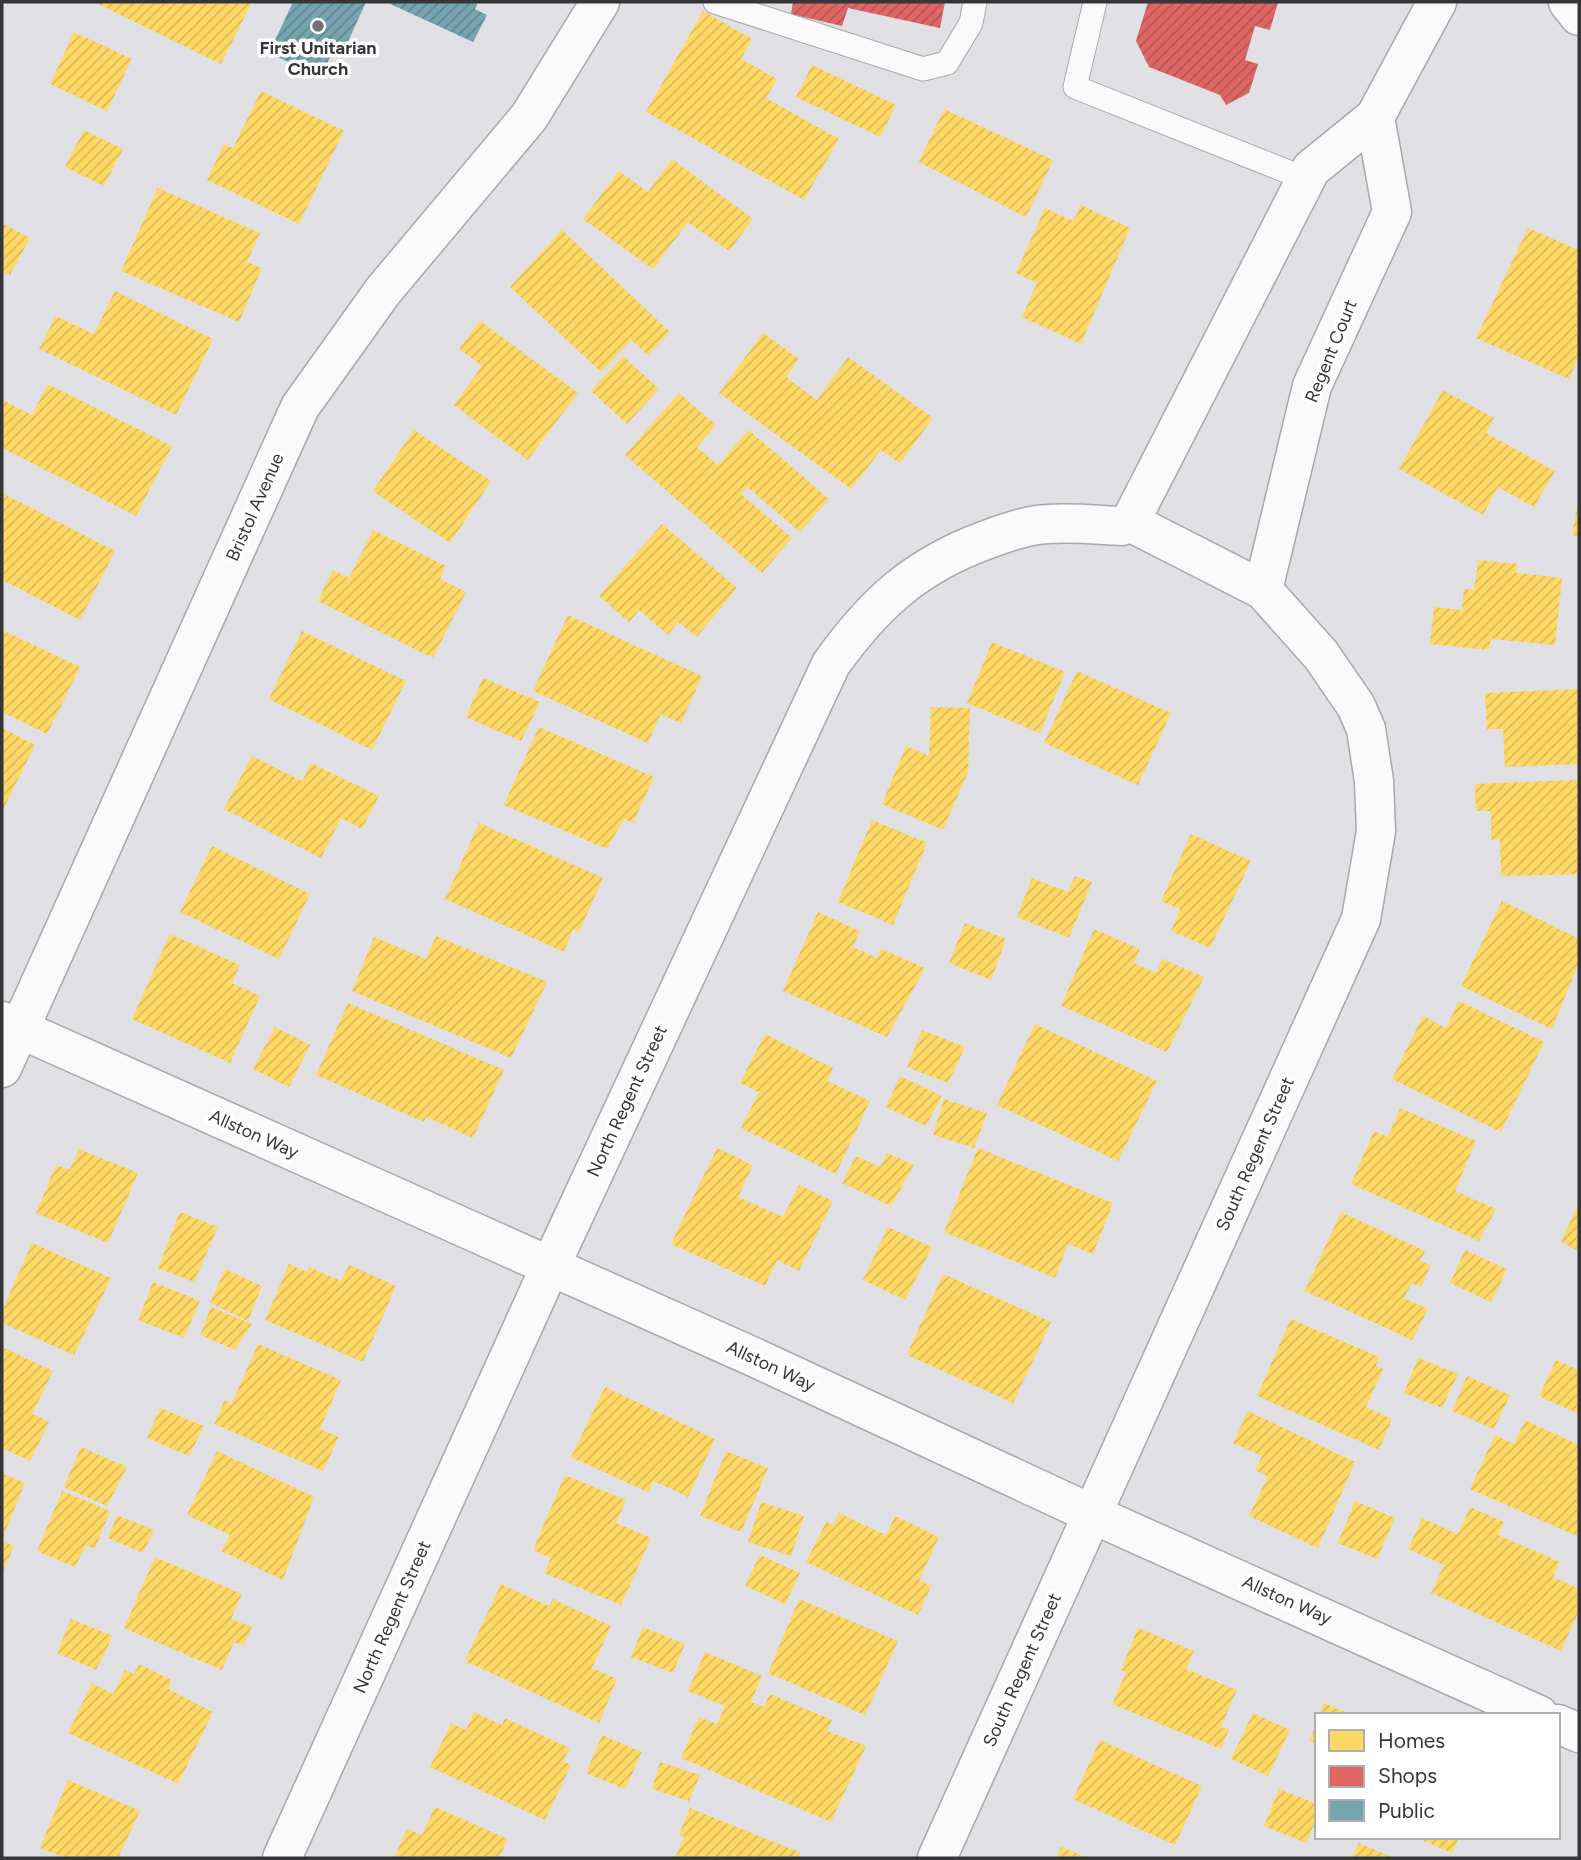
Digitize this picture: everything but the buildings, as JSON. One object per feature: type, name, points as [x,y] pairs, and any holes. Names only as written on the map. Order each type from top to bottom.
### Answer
[{"type":"street","name":"Bristol Avenue","points":[[2,1068],[11,1025],[300,407],[383,292],[530,117],[600,2]]},
{"type":"street","points":[[1129,522],[1311,169],[1376,117],[1437,2]]},
{"type":"street","points":[[1568,2],[1579,16]]},
{"type":"street","name":"Regent Court","points":[[1263,590],[1312,386],[1392,212],[1376,117]]},
{"type":"street","name":"South Regent Street","points":[[937,1858],[1361,919],[1370,878],[1376,831],[1375,794],[1366,729],[1356,706],[1321,655],[1263,590],[1129,522]]},
{"type":"street","name":"North Regent Street","points":[[282,1858],[550,1267],[831,664],[857,627],[908,578],[948,554],[1003,533],[1046,524],[1122,526],[1129,522]]},
{"type":"street","name":"Allston Way","points":[[11,1025],[758,1359],[1092,1514],[1535,1713]]},
{"type":"street","points":[[1560,1725],[1579,1733]]},
{"type":"lane","points":[[715,2],[923,69],[947,63],[971,23],[975,2]]},
{"type":"lane","points":[[1095,2],[1074,88],[1306,179]]},
{"type":"place","name":"First Unitarian Church","points":[[318,26]]}]
